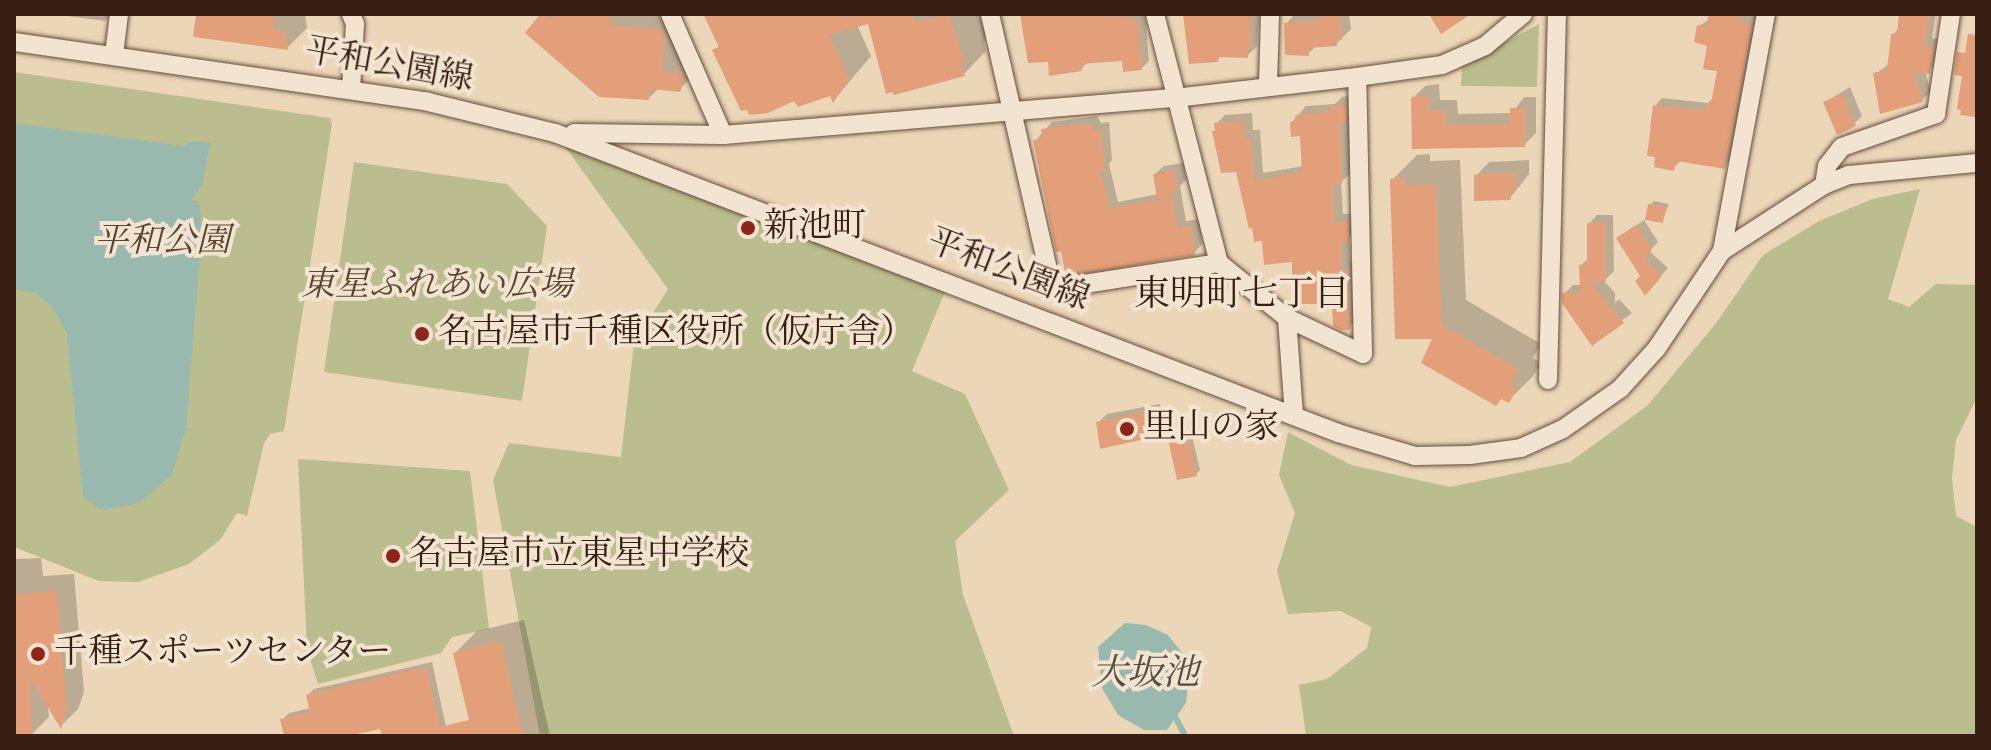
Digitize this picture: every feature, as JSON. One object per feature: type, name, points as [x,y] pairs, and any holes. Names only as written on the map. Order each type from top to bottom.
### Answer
[{"type":"street","points":[[114,55],[119,14]]},
{"type":"street","points":[[351,14],[355,24],[351,90]]},
{"type":"street","points":[[670,14],[723,135]]},
{"type":"street","points":[[990,14],[1049,274]]},
{"type":"street","points":[[1155,14],[1219,263],[1287,318],[1363,354],[1357,77]]},
{"type":"street","points":[[1268,86],[1270,14]]},
{"type":"street","points":[[555,133],[723,135],[1175,98],[1357,77],[1442,65],[1485,46],[1523,14]]},
{"type":"street","points":[[1548,380],[1557,14]]},
{"type":"street","points":[[1722,251],[1766,14]]},
{"type":"street","points":[[1824,185],[1827,166],[1842,147],[1936,114],[1951,14]]},
{"type":"street","name":"平和公園線","points":[[14,42],[428,102],[555,133],[1294,416],[1415,456],[1470,455],[1521,448],[1563,429],[1620,389],[1657,348],[1722,251],[1824,185],[1849,175],[1977,163]]},
{"type":"street","points":[[1078,285],[1219,263]]},
{"type":"street","points":[[1287,318],[1294,416]]},
{"type":"green space","points":[[1539,24],[1537,87],[1461,86],[1462,66]]},
{"type":"green space","name":"平和公園","points":[[14,72],[330,118],[332,124],[284,431],[270,434],[264,443],[247,516],[237,513],[220,540],[189,564],[138,582],[99,581],[14,547]]},
{"type":"green space","points":[[555,133],[947,287],[912,371],[965,394],[1009,490],[955,541],[963,595],[1014,736],[540,736],[493,480],[509,443],[621,457],[634,343],[668,289]]},
{"type":"green space","name":"東星ふれあい広場","points":[[354,162],[507,184],[547,226],[522,401],[324,372]]},
{"type":"green space","points":[[1920,189],[1888,299],[1909,307],[1936,284],[1977,285],[1977,397],[1956,440],[1952,478],[1956,516],[1977,527],[1977,736],[1306,736],[1299,685],[1327,679],[1367,648],[1371,627],[1341,611],[1288,614],[1277,571],[1295,513],[1279,475],[1288,432],[1351,465],[1450,487],[1570,462],[1647,406],[1717,322],[1763,255],[1819,221],[1873,199]]},
{"type":"green space","points":[[298,459],[470,471],[489,629],[452,637],[441,653],[318,684],[307,649]]},
{"type":"water","points":[[14,123],[183,146],[193,141],[210,143],[203,184],[192,200],[199,202],[202,231],[186,427],[191,431],[185,431],[172,475],[139,503],[102,510],[83,496],[67,334],[53,308],[44,300],[35,293],[14,289]]},
{"type":"water","name":"大坂池","points":[[1125,623],[1146,625],[1168,635],[1190,663],[1186,703],[1167,730],[1144,730],[1118,715],[1102,688],[1098,647]]},
{"type":"building","points":[[196,14],[275,14],[273,30],[285,32],[288,50],[193,37]]},
{"type":"building","points":[[540,14],[551,19],[555,14],[612,14],[611,25],[664,30],[663,72],[683,73],[685,79],[680,92],[650,89],[649,100],[599,97],[525,33]]},
{"type":"building","points":[[703,14],[913,14],[916,22],[949,14],[965,63],[961,64],[965,76],[894,95],[892,92],[886,94],[868,24],[829,35],[849,80],[833,103],[830,96],[798,107],[794,101],[768,113],[749,115],[747,110],[741,111],[712,50],[719,47]]},
{"type":"building","points":[[1020,14],[1133,17],[1134,21],[1138,21],[1142,70],[1123,72],[1122,61],[1081,64],[1082,71],[1049,76],[1048,62],[1028,63]]},
{"type":"building","points":[[1183,14],[1250,14],[1251,47],[1248,47],[1248,58],[1218,57],[1218,62],[1189,64]]},
{"type":"building","points":[[1429,14],[1471,14],[1441,34]]},
{"type":"building","points":[[1709,14],[1737,14],[1741,16],[1739,23],[1752,25],[1725,169],[1676,161],[1674,171],[1654,167],[1655,157],[1647,156],[1653,105],[1705,111],[1706,103],[1711,104],[1717,71],[1703,69],[1707,46],[1694,42],[1697,25],[1706,27]]},
{"type":"building","points":[[1899,14],[1929,14],[1924,47],[1934,48],[1930,74],[1914,73],[1923,102],[1880,114],[1873,73],[1887,70],[1891,34],[1897,33]]},
{"type":"building","points":[[1340,15],[1342,40],[1336,40],[1337,46],[1308,48],[1309,56],[1285,55],[1284,23],[1317,22],[1316,17]]},
{"type":"building","points":[[1968,34],[1977,35],[1975,117],[1960,115],[1961,110],[1957,109],[1962,76],[1954,75],[1957,52],[1965,53]]},
{"type":"building","points":[[1842,94],[1856,126],[1837,135],[1823,102]]},
{"type":"building","points":[[1428,95],[1429,111],[1446,111],[1447,125],[1510,124],[1510,108],[1525,108],[1525,147],[1412,149],[1411,97]]},
{"type":"building","points":[[1346,105],[1346,123],[1340,123],[1342,184],[1333,185],[1334,223],[1348,222],[1349,241],[1341,241],[1341,271],[1348,270],[1350,330],[1340,330],[1333,326],[1332,304],[1299,304],[1299,290],[1292,290],[1292,262],[1264,265],[1262,241],[1254,242],[1252,228],[1249,229],[1236,172],[1221,173],[1212,131],[1215,131],[1214,123],[1243,121],[1245,138],[1251,138],[1254,181],[1302,173],[1300,136],[1291,137],[1290,122],[1296,121],[1295,115],[1331,112],[1331,106]]},
{"type":"building","points":[[1089,124],[1093,130],[1101,130],[1105,171],[1100,171],[1110,209],[1157,200],[1153,174],[1175,170],[1178,190],[1171,192],[1178,228],[1191,226],[1195,255],[1066,277],[1061,251],[1056,252],[1033,140],[1042,139],[1041,129]]},
{"type":"building","points":[[1516,173],[1517,189],[1511,189],[1511,200],[1474,201],[1474,175]]},
{"type":"building","points":[[1405,178],[1406,185],[1436,184],[1442,325],[1518,369],[1510,384],[1517,388],[1509,403],[1501,399],[1496,406],[1421,363],[1432,339],[1395,339],[1390,179]]},
{"type":"building","points":[[1648,204],[1666,207],[1663,223],[1645,220]]},
{"type":"building","points":[[1587,223],[1605,223],[1606,281],[1590,282],[1607,302],[1607,308],[1610,306],[1624,323],[1592,346],[1562,303],[1562,293],[1580,293],[1579,265],[1587,264]]},
{"type":"building","points":[[1636,225],[1652,250],[1644,259],[1662,276],[1645,296],[1635,281],[1640,276],[1616,238]]},
{"type":"building","name":"里山の家","points":[[1152,411],[1159,436],[1100,449],[1096,422]]},
{"type":"building","points":[[1188,435],[1197,476],[1177,480],[1168,439]]},
{"type":"building","name":"千種スポーツセンター","points":[[57,591],[67,711],[61,729],[30,678],[32,736],[14,736],[14,594]]},
{"type":"building","points":[[501,641],[523,736],[382,736],[380,729],[349,736],[284,736],[280,719],[310,712],[306,695],[426,667],[440,727],[469,720],[453,653]]},
{"type":"waterway","points":[[1176,718],[1185,736]]},
{"type":"place","name":"新池町","points":[[748,228]]},
{"type":"place","name":"名古屋市千種区役所（仮庁舎）","points":[[422,334]]},
{"type":"place","name":"里山の家","points":[[1127,429]]},
{"type":"place","name":"名古屋市立東星中学校","points":[[393,556]]},
{"type":"place","name":"千種スポーツセンター","points":[[38,654]]},
{"type":"district","name":"東明町七丁目","points":[[1242,297]]}]
